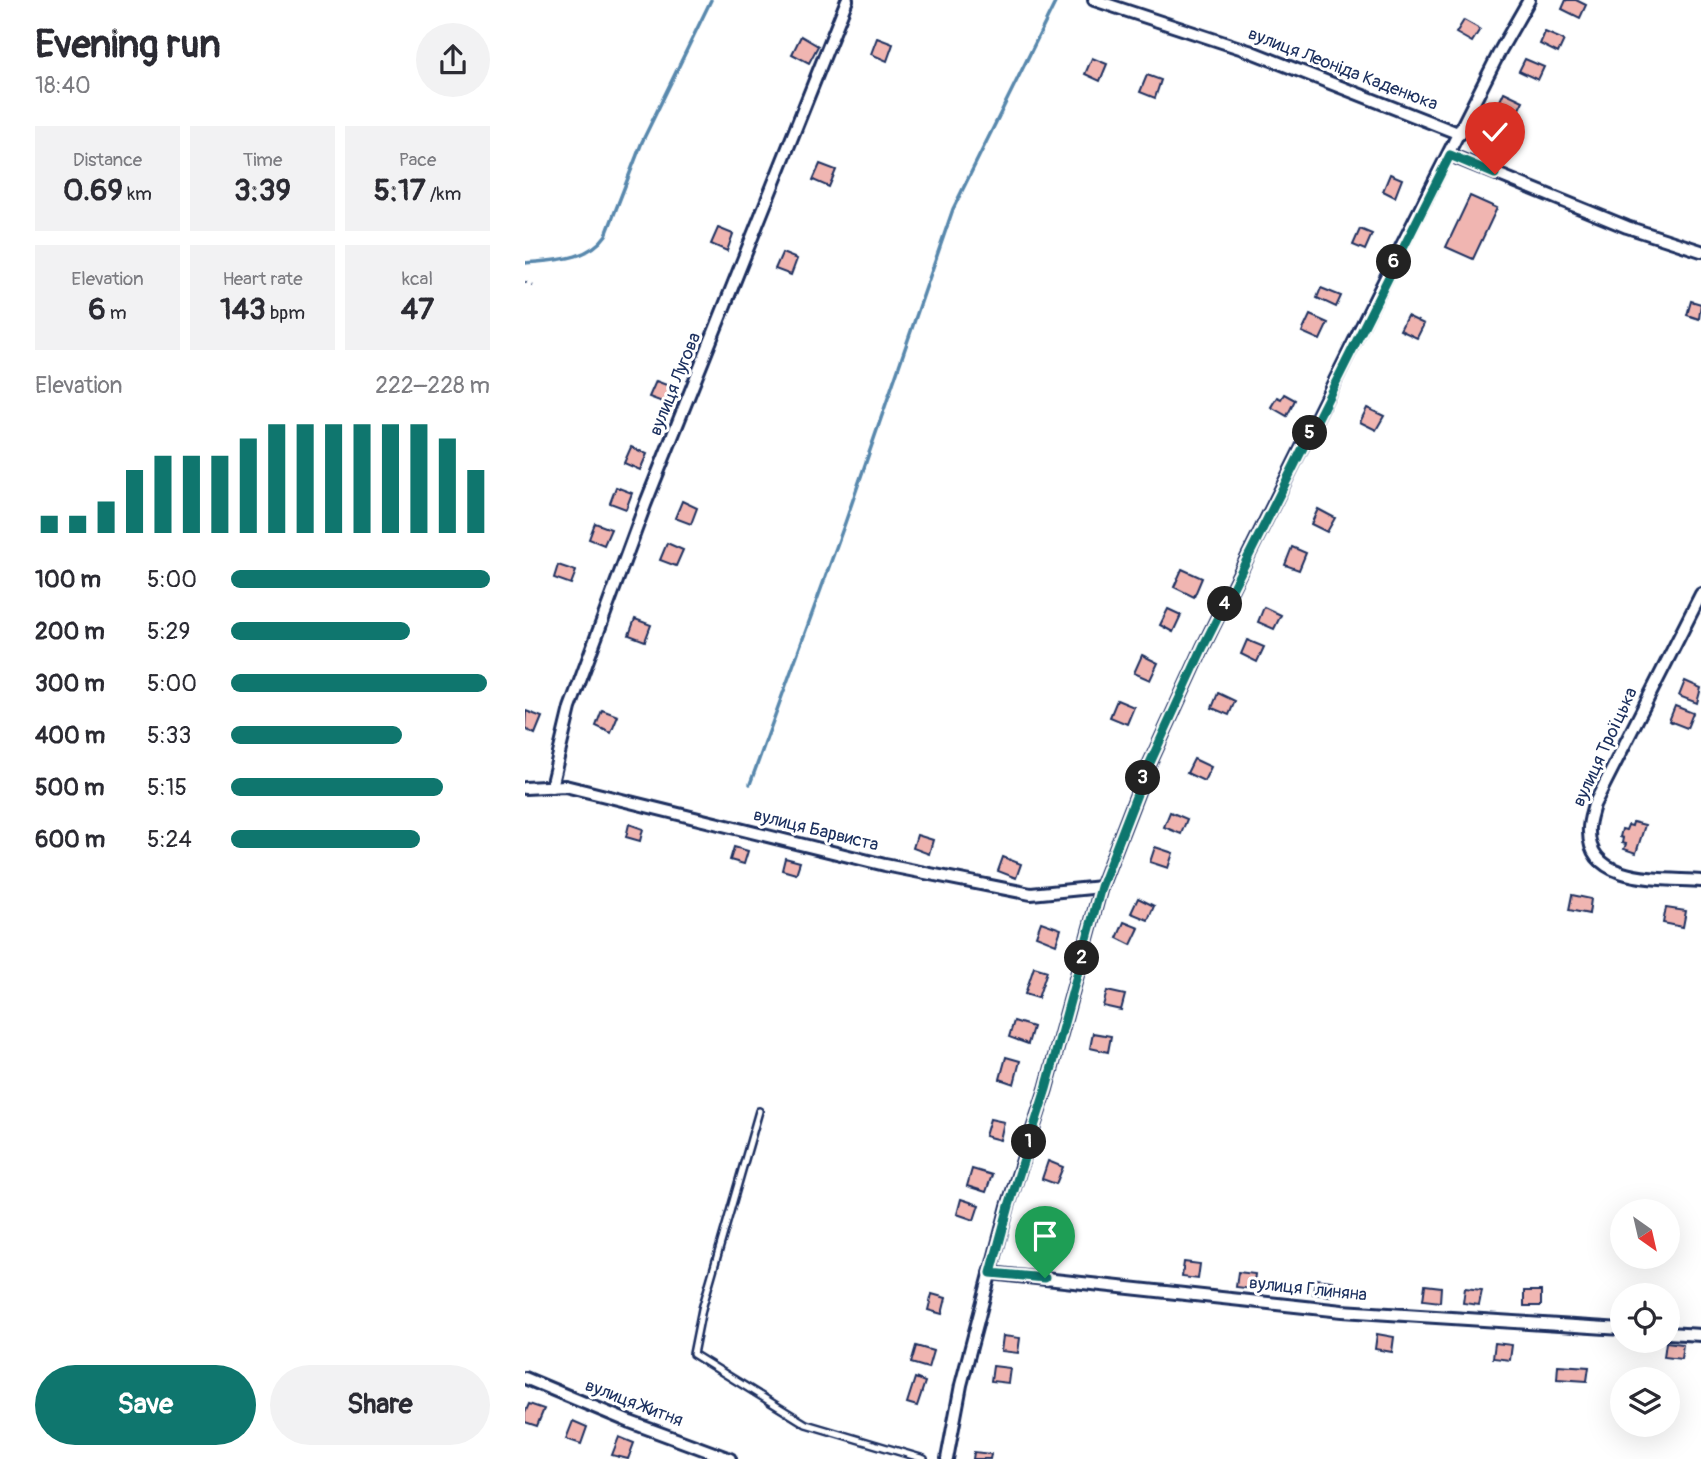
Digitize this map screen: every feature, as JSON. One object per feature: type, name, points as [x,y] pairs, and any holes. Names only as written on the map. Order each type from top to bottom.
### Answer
[{"type":"street","name":"вулиця Лугова","points":[[551,787],[570,708],[646,505],[847,0]]},
{"type":"street","name":"вулиця Леоніда Каденюка","points":[[1094,0],[1249,51],[1460,134]]},
{"type":"street","points":[[947,1459],[961,1385],[1009,1206],[1046,1089],[1101,887],[1144,776],[1203,647],[1501,49],[1529,0]]},
{"type":"street","points":[[1450,155],[1627,227],[1701,251]]},
{"type":"street","name":"вулиця Троїцька","points":[[1701,594],[1594,805],[1588,831],[1591,847],[1598,859],[1611,870],[1625,874],[1701,881]]},
{"type":"street","name":"вулиця Барвиста","points":[[525,788],[565,786],[885,865],[1031,894],[1101,887]]},
{"type":"street","name":"вулиця Глиняна","points":[[991,1273],[1342,1311],[1610,1328]]},
{"type":"street","points":[[1680,1334],[1701,1335]]},
{"type":"street","name":"вулиця Житня","points":[[525,1378],[630,1422],[730,1459]]},
{"type":"lane","points":[[759,1111],[702,1309],[692,1354],[806,1424],[924,1459]]},
{"type":"path","points":[[525,282],[537,287]]},
{"type":"building","points":[[1566,0],[1576,0],[1586,5],[1580,18],[1562,9]]},
{"type":"building","points":[[1464,20],[1480,29],[1472,42],[1456,33]]},
{"type":"building","points":[[1545,32],[1564,40],[1558,53],[1540,44]]},
{"type":"building","points":[[801,36],[818,46],[809,63],[792,54]]},
{"type":"building","points":[[877,38],[893,44],[887,61],[871,54]]},
{"type":"building","points":[[1092,58],[1107,64],[1100,81],[1085,74]]},
{"type":"building","points":[[1525,59],[1544,67],[1538,80],[1519,71]]},
{"type":"building","points":[[1147,75],[1161,80],[1155,98],[1140,92]]},
{"type":"building","points":[[1504,92],[1523,101],[1517,113],[1498,105]]},
{"type":"building","points":[[1490,118],[1514,129],[1505,146],[1482,135]]},
{"type":"building","points":[[820,164],[836,170],[829,187],[813,180]]},
{"type":"building","points":[[1390,174],[1402,179],[1395,197],[1383,191]]},
{"type":"building","points":[[1470,196],[1497,208],[1473,259],[1446,247]]},
{"type":"building","points":[[718,228],[733,234],[727,251],[711,244]]},
{"type":"building","points":[[1360,229],[1372,234],[1365,250],[1353,245]]},
{"type":"building","points":[[782,253],[797,259],[791,275],[775,269]]},
{"type":"building","points":[[1321,288],[1341,296],[1336,307],[1317,298]]},
{"type":"building","points":[[1691,301],[1701,304],[1699,319],[1687,315]]},
{"type":"building","points":[[1310,315],[1328,323],[1320,340],[1302,332]]},
{"type":"building","points":[[1407,316],[1424,324],[1417,338],[1400,330]]},
{"type":"building","points":[[656,381],[672,387],[665,403],[649,397]]},
{"type":"building","points":[[1284,394],[1295,400],[1287,416],[1271,407],[1277,397],[1281,399]]},
{"type":"building","points":[[1367,408],[1384,416],[1376,430],[1360,422]]},
{"type":"building","points":[[631,447],[647,454],[640,470],[624,463]]},
{"type":"building","points":[[616,487],[632,493],[626,509],[610,503]]},
{"type":"building","points":[[682,501],[697,508],[691,524],[675,518]]},
{"type":"building","points":[[1318,509],[1335,518],[1327,532],[1311,524]]},
{"type":"building","points":[[595,523],[611,529],[604,545],[589,539]]},
{"type":"building","points":[[667,543],[683,550],[676,566],[660,560]]},
{"type":"building","points":[[1292,547],[1306,553],[1299,570],[1285,565]]},
{"type":"building","points":[[558,565],[576,571],[571,584],[554,578]]},
{"type":"building","points":[[1182,569],[1202,578],[1194,597],[1174,587]]},
{"type":"building","points":[[1264,607],[1281,615],[1274,629],[1258,622]]},
{"type":"building","points":[[1168,609],[1181,615],[1173,632],[1160,625]]},
{"type":"building","points":[[635,619],[651,625],[645,641],[629,635]]},
{"type":"building","points":[[1247,640],[1264,647],[1257,662],[1241,654]]},
{"type":"building","points":[[1142,655],[1158,663],[1150,680],[1134,673]]},
{"type":"building","points":[[1685,681],[1701,688],[1697,703],[1679,696]]},
{"type":"building","points":[[1218,693],[1235,701],[1229,715],[1212,708]]},
{"type":"building","points":[[1117,700],[1134,707],[1127,724],[1110,717]]},
{"type":"building","points":[[1675,706],[1693,713],[1687,728],[1669,721]]},
{"type":"building","points":[[602,710],[618,716],[611,733],[596,726]]},
{"type":"building","points":[[526,711],[542,717],[535,734],[525,729]]},
{"type":"building","points":[[1194,759],[1211,767],[1204,781],[1187,773]]},
{"type":"building","points":[[1170,812],[1187,819],[1181,834],[1164,827]]},
{"type":"building","points":[[1633,822],[1645,825],[1636,853],[1624,849],[1626,844],[1622,843],[1623,838],[1620,837],[1622,829],[1626,830]]},
{"type":"building","points":[[629,824],[643,829],[640,841],[626,837]]},
{"type":"building","points":[[917,835],[933,840],[929,854],[913,848]]},
{"type":"building","points":[[734,847],[748,851],[744,864],[730,860]]},
{"type":"building","points":[[1155,847],[1173,853],[1168,868],[1150,862]]},
{"type":"building","points":[[1003,857],[1021,864],[1016,878],[998,871]]},
{"type":"building","points":[[785,858],[800,862],[796,874],[782,870]]},
{"type":"building","points":[[1572,895],[1591,899],[1589,914],[1569,910]]},
{"type":"building","points":[[1138,898],[1154,906],[1148,920],[1131,913]]},
{"type":"building","points":[[1666,908],[1686,911],[1683,927],[1663,923]]},
{"type":"building","points":[[1041,922],[1061,929],[1056,944],[1036,936]]},
{"type":"building","points":[[1124,922],[1139,928],[1131,945],[1117,938]]},
{"type":"building","points":[[1034,967],[1047,971],[1038,998],[1025,994]]},
{"type":"building","points":[[1107,991],[1125,995],[1121,1010],[1103,1006]]},
{"type":"building","points":[[1014,1021],[1033,1027],[1028,1044],[1009,1037]]},
{"type":"building","points":[[1093,1033],[1111,1036],[1108,1052],[1090,1048]]},
{"type":"building","points":[[1006,1057],[1020,1061],[1014,1084],[1000,1079]]},
{"type":"building","points":[[990,1119],[1004,1122],[1000,1140],[985,1136]]},
{"type":"building","points":[[1048,1161],[1063,1167],[1056,1184],[1042,1179]]},
{"type":"building","points":[[972,1169],[992,1175],[986,1192],[967,1186]]},
{"type":"building","points":[[961,1199],[979,1205],[974,1220],[957,1214]]},
{"type":"building","points":[[1036,1238],[1059,1246],[1053,1262],[1031,1254]]},
{"type":"building","points":[[1184,1262],[1200,1264],[1198,1279],[1182,1277]]},
{"type":"building","points":[[1238,1272],[1255,1274],[1253,1289],[1236,1287]]},
{"type":"building","points":[[1315,1279],[1332,1281],[1330,1296],[1313,1294]]},
{"type":"building","points":[[1425,1285],[1441,1287],[1440,1302],[1423,1300]]},
{"type":"building","points":[[1465,1288],[1482,1290],[1479,1305],[1463,1303]]},
{"type":"building","points":[[1524,1291],[1541,1291],[1541,1306],[1524,1306]]},
{"type":"building","points":[[932,1294],[946,1298],[942,1314],[928,1310]]},
{"type":"building","points":[[1377,1334],[1394,1337],[1392,1352],[1375,1349]]},
{"type":"building","points":[[1003,1336],[1020,1338],[1018,1353],[1001,1351]]},
{"type":"building","points":[[1495,1343],[1512,1345],[1510,1360],[1493,1358]]},
{"type":"building","points":[[1680,1344],[1683,1344],[1681,1359],[1664,1357],[1665,1353],[1680,1353]]},
{"type":"building","points":[[916,1346],[933,1351],[928,1368],[911,1363]]},
{"type":"building","points":[[1558,1365],[1589,1367],[1587,1381],[1557,1379]]},
{"type":"building","points":[[993,1366],[1010,1368],[1008,1383],[991,1381]]},
{"type":"building","points":[[915,1378],[925,1382],[917,1406],[907,1403]]},
{"type":"building","points":[[529,1404],[544,1409],[537,1426],[525,1422]]},
{"type":"building","points":[[573,1421],[587,1427],[581,1444],[566,1439]]},
{"type":"building","points":[[619,1437],[634,1443],[628,1459],[612,1455]]},
{"type":"building","points":[[974,1452],[991,1454],[990,1459],[973,1459]]},
{"type":"waterway","points":[[525,263],[570,258],[590,250],[606,235],[642,142],[711,0]]},
{"type":"waterway","points":[[750,784],[845,523],[953,209],[1056,1]]},
{"type":"route","points":[[1045,1278],[991,1273],[1046,1089],[1101,887],[1144,776],[1203,647],[1398,253],[1450,155],[1495,174]]}]
